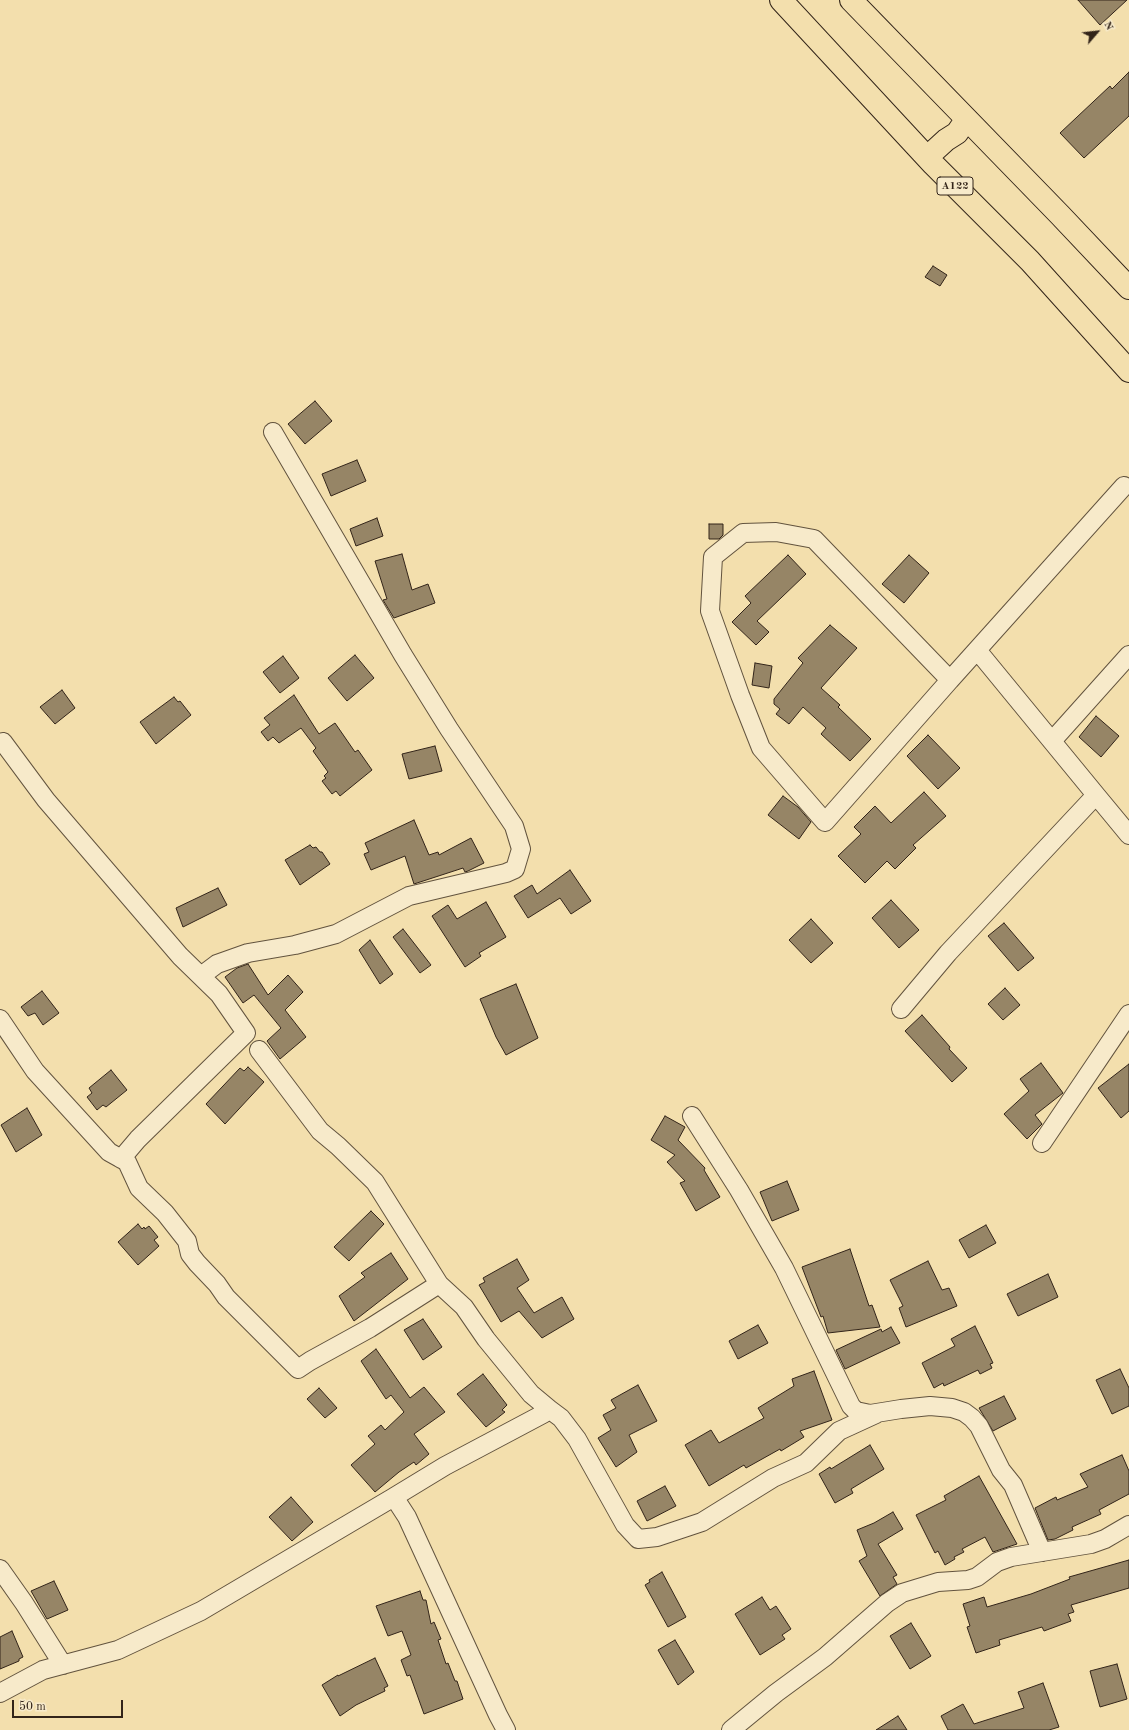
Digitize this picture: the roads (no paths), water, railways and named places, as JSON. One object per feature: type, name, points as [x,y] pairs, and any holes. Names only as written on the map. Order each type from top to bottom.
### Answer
[{"type":"highway","name":"A122","points":[[781,0],[933,164],[1030,261],[1129,371]]},
{"type":"highway","points":[[851,0],[1129,288]]},
{"type":"highway","points":[[933,164],[929,159],[934,150],[957,133],[966,120]]},
{"type":"street","points":[[201,976],[217,964],[248,953],[296,945],[336,934],[409,896],[506,873],[515,869],[521,849],[514,826],[403,656],[273,432]]},
{"type":"street","points":[[950,680],[814,539],[776,532],[743,533],[713,557],[710,611],[761,748],[825,822],[950,680],[1127,485]]},
{"type":"street","points":[[977,650],[1129,835]]},
{"type":"street","points":[[1052,741],[1129,655]]},
{"type":"street","points":[[3,742],[46,800],[94,854],[124,892],[180,956],[219,994],[246,1032],[138,1139],[121,1159]]},
{"type":"street","points":[[901,1009],[948,953],[1096,795]]},
{"type":"street","points":[[1042,1143],[1129,1014]]},
{"type":"street","points":[[0,1019],[35,1071],[108,1152],[127,1162],[139,1188],[165,1213],[187,1241],[190,1254],[197,1263],[217,1284],[226,1297],[298,1370],[310,1361],[370,1328],[439,1284]]},
{"type":"street","points":[[259,1050],[320,1131],[338,1146],[375,1182],[439,1284],[464,1307],[486,1339],[531,1394],[561,1418],[577,1439],[625,1525],[638,1539],[657,1537],[702,1522],[773,1478],[806,1463],[839,1431],[881,1412]]},
{"type":"street","points":[[692,1116],[739,1190],[784,1268],[851,1406],[856,1411],[870,1414],[930,1406],[952,1408],[964,1412],[972,1418],[979,1426],[1002,1470],[1013,1485],[1042,1552]]},
{"type":"street","points":[[0,1693],[43,1670],[118,1650],[201,1611],[445,1466],[543,1414],[549,1409]]},
{"type":"street","points":[[394,1497],[407,1517],[506,1730]]},
{"type":"street","points":[[731,1730],[776,1693],[831,1652],[887,1603],[902,1593],[938,1582],[968,1580],[977,1577],[997,1562],[1011,1557],[1091,1544],[1105,1539],[1129,1524]]},
{"type":"street","points":[[0,1569],[24,1603],[63,1665]]}]
